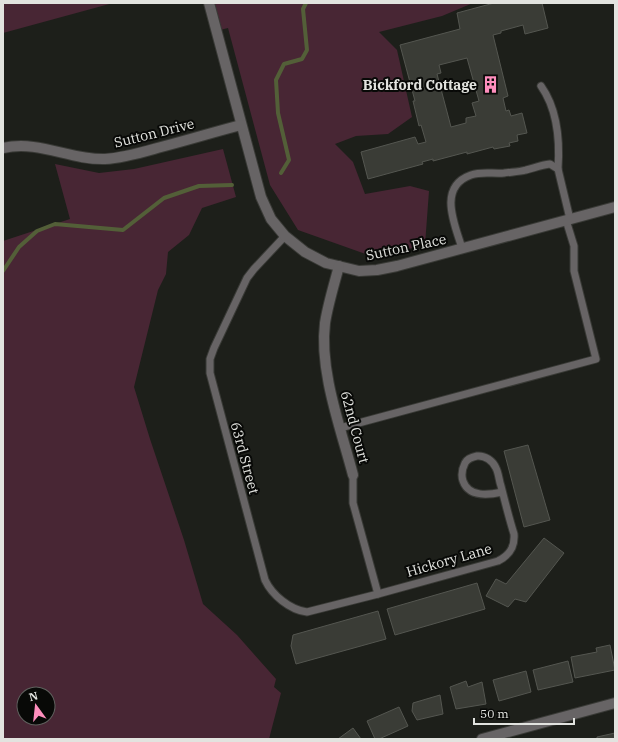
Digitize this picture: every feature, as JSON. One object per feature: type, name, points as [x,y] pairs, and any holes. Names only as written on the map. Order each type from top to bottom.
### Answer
[{"type":"street","name":"Sutton Place","points":[[209,3],[261,198],[271,219],[285,236],[305,252],[326,263],[359,271],[377,270],[615,207]]},
{"type":"street","name":"Sutton Drive","points":[[3,148],[33,146],[84,157],[105,159],[134,154],[241,125]]},
{"type":"street","name":"62nd Court","points":[[339,266],[325,323],[324,347],[326,370],[353,476]]},
{"type":"street","points":[[482,739],[615,702]]},
{"type":"lane","points":[[340,428],[596,360],[574,271],[574,246],[558,169],[559,136],[548,96],[541,86]]},
{"type":"lane","points":[[462,248],[450,207],[452,193],[458,183],[469,175],[482,172],[502,173],[525,171],[540,165],[550,164],[558,169]]},
{"type":"lane","name":"63rd Street","points":[[285,236],[247,278],[212,353],[210,359],[211,381],[265,580],[269,588],[290,606],[298,611],[307,612],[378,594]]},
{"type":"lane","name":"Hickory Lane","points":[[378,594],[498,561],[506,557],[512,549],[514,541],[502,492],[496,468],[489,459],[481,455],[473,456],[466,461],[462,469],[462,477],[464,485],[470,491],[489,495],[502,492]]},
{"type":"lane","name":"62nd Court","points":[[353,476],[353,503],[378,594]]},
{"type":"shaded area","points":[[3,3],[113,3],[3,33]]},
{"type":"shaded area","points":[[209,3],[473,3],[442,16],[379,32],[397,50],[412,117],[388,134],[356,136],[335,144],[353,162],[365,194],[410,186],[429,191],[425,245],[374,257],[298,230],[270,185],[228,28],[216,31]]},
{"type":"shaded area","points":[[223,149],[236,197],[202,208],[189,235],[168,252],[166,274],[158,290],[134,387],[184,540],[203,604],[237,635],[276,679],[274,687],[281,693],[269,739],[3,739],[3,241],[70,219],[55,164],[99,173],[134,169]]},
{"type":"building","name":"Bickford Cottage","points":[[494,3],[542,3],[548,28],[525,34],[523,25],[501,31],[501,33],[493,35],[508,96],[503,98],[506,111],[509,110],[511,116],[522,113],[527,133],[517,135],[518,141],[509,143],[510,146],[494,149],[493,147],[467,154],[467,152],[433,161],[433,159],[422,162],[423,164],[368,179],[361,152],[415,137],[418,144],[426,142],[421,125],[419,126],[413,101],[415,101],[400,45],[460,29],[457,13]],"holes":[[[467,58],[479,101],[472,103],[476,116],[466,118],[466,123],[451,127],[437,74],[441,73],[439,65]]]},
{"type":"building","points":[[528,445],[550,520],[524,527],[504,451]]},
{"type":"building","points":[[544,538],[564,553],[526,602],[515,599],[508,607],[486,596],[496,579],[506,584]]},
{"type":"building","points":[[477,583],[485,609],[395,635],[387,609]]},
{"type":"building","points":[[378,611],[386,639],[296,664],[291,646],[293,635]]},
{"type":"building","points":[[610,645],[615,670],[575,678],[571,657],[597,652],[596,648]]},
{"type":"building","points":[[568,661],[573,682],[538,690],[533,670]]},
{"type":"building","points":[[526,671],[531,692],[499,701],[493,680]]},
{"type":"building","points":[[466,681],[468,687],[482,682],[486,704],[456,709],[450,687]]},
{"type":"building","points":[[440,695],[443,714],[417,720],[412,711],[413,703]]},
{"type":"building","points":[[399,707],[408,726],[379,739],[375,739],[367,721]]},
{"type":"building","points":[[353,728],[361,739],[338,739]]},
{"type":"building","points":[[615,733],[615,739],[597,739],[597,737]]},
{"type":"waterway","points":[[281,173],[289,160],[278,113],[276,80],[284,64],[302,59],[307,50],[303,9],[306,3]]},
{"type":"waterway","points":[[3,271],[19,247],[37,231],[55,224],[123,230],[164,198],[199,186],[232,185]]},
{"type":"place","name":"Bickford Cottage","points":[[490,85]]}]
